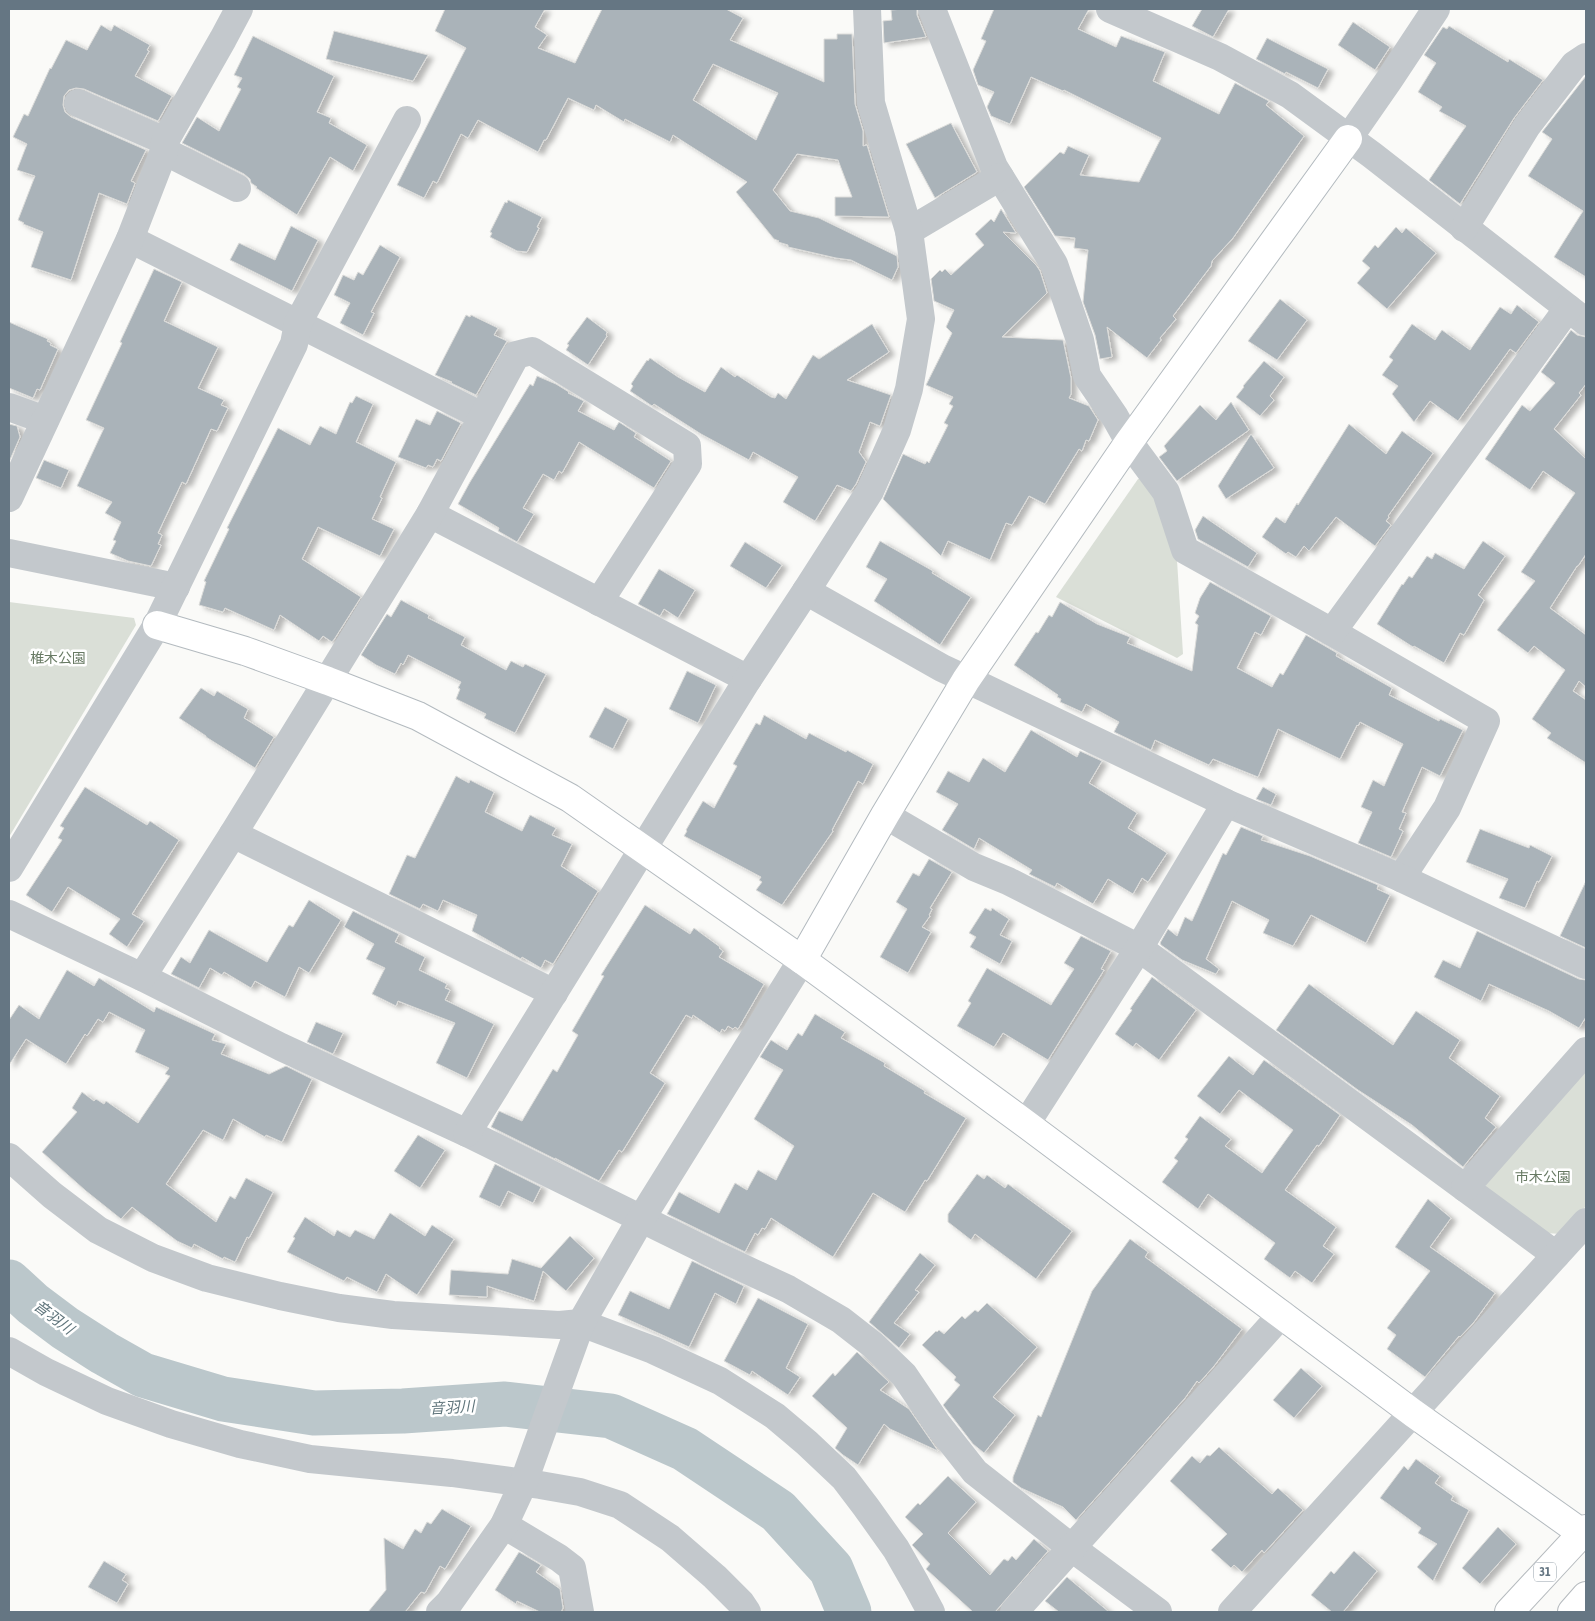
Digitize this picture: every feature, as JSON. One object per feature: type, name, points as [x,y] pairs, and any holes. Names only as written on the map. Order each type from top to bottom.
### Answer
[{"type":"street","points":[[9,498],[130,238],[165,146],[239,9]]},
{"type":"street","points":[[467,1133],[748,679],[870,490],[897,430],[909,389],[921,319],[909,230],[871,104],[867,9]]},
{"type":"street","points":[[932,9],[994,167],[1054,264],[1080,340],[1088,376],[1129,442],[1166,492],[1185,550],[1486,721],[1447,808],[1401,878]]},
{"type":"street","points":[[1110,9],[1220,57],[1290,95],[1372,155],[1577,315],[1332,632]]},
{"type":"street","points":[[440,1612],[449,1603],[504,1525],[525,1480],[580,1328],[641,1219],[802,960],[885,815],[966,680],[1129,442],[1348,139],[1436,9]]},
{"type":"street","points":[[1464,228],[1527,126],[1574,65],[1586,57]]},
{"type":"street","points":[[78,104],[165,146],[237,188]]},
{"type":"street","points":[[9,868],[157,625],[294,344],[298,323],[407,120]]},
{"type":"street","points":[[909,230],[1000,177]]},
{"type":"street","points":[[130,238],[482,416]]},
{"type":"street","points":[[142,976],[234,834],[430,514],[516,355],[532,351],[687,446],[688,464],[599,602]]},
{"type":"street","points":[[9,407],[45,420]]},
{"type":"street","points":[[430,514],[748,679]]},
{"type":"street","points":[[9,553],[176,587]]},
{"type":"street","points":[[806,591],[966,680],[1226,803],[1401,878],[1586,965]]},
{"type":"street","points":[[157,625],[245,651],[418,716],[570,798],[802,960],[1026,1124],[1413,1413],[1585,1533]]},
{"type":"street","points":[[1026,1124],[1139,948],[1226,803]]},
{"type":"street","points":[[885,815],[974,867],[1008,881],[1139,948],[1556,1256]]},
{"type":"street","points":[[234,834],[554,993]]},
{"type":"street","points":[[9,914],[142,976],[281,1047],[467,1133],[788,1289],[841,1320],[873,1345],[904,1375],[938,1425],[975,1472],[1158,1612]]},
{"type":"street","points":[[1465,1188],[1586,1051]]},
{"type":"street","points":[[9,1157],[52,1195],[98,1230],[153,1258],[207,1278],[329,1306],[393,1315],[559,1325],[580,1328],[653,1350],[720,1381],[788,1426],[844,1478],[896,1549],[931,1612]]},
{"type":"street","points":[[1232,1612],[1586,1222]]},
{"type":"street","points":[[1014,1612],[1282,1314]]},
{"type":"street","points":[[9,1351],[46,1372],[107,1400],[171,1424],[240,1444],[310,1459],[525,1480],[580,1492],[620,1505],[670,1538],[716,1578],[741,1603],[747,1612]]},
{"type":"street","points":[[504,1525],[559,1558],[572,1568],[580,1612]]},
{"type":"street","name":"31","points":[[1509,1612],[1585,1533]]},
{"type":"street","points":[[1572,1612],[1586,1596]]},
{"type":"green space","points":[[1146,478],[1176,545],[1183,654],[1177,658],[1056,597],[1138,479]]},
{"type":"green space","name":"椎木公園","points":[[9,602],[134,618],[136,625],[9,837]]},
{"type":"green space","name":"市木公園","points":[[1586,1066],[1586,1206],[1561,1234],[1545,1233],[1486,1188],[1485,1174]]},
{"type":"building","points":[[445,9],[545,9],[535,27],[547,35],[538,48],[575,63],[602,9],[726,9],[743,18],[730,40],[824,82],[824,39],[837,39],[837,34],[852,34],[855,104],[863,131],[863,146],[867,145],[889,217],[835,216],[835,197],[852,197],[838,160],[797,154],[773,190],[790,211],[819,218],[897,256],[898,267],[892,280],[851,260],[788,247],[788,245],[778,242],[736,192],[747,182],[673,135],[670,142],[625,119],[624,122],[596,105],[594,110],[568,98],[538,152],[478,120],[468,138],[461,134],[437,183],[433,181],[424,198],[397,185],[466,48],[435,31]],"holes":[[[713,64],[778,93],[756,140],[693,100]]]},
{"type":"building","points":[[917,9],[917,15],[926,37],[884,43],[883,21],[892,20],[891,10]]},
{"type":"building","points":[[994,9],[1089,9],[1078,29],[1116,47],[1121,36],[1165,52],[1153,81],[1219,114],[1235,83],[1269,101],[1266,105],[1304,136],[1233,238],[1212,261],[1211,266],[1173,316],[1176,319],[1160,338],[1161,340],[1147,358],[1107,327],[1112,357],[1100,359],[1095,335],[1083,302],[1088,250],[1074,248],[1075,238],[1055,236],[1024,187],[1060,152],[1064,154],[1068,146],[1089,155],[1080,175],[1139,182],[1161,138],[1064,90],[1031,77],[1010,124],[991,116],[987,107],[994,92],[978,85],[973,70],[986,41],[981,39]]},
{"type":"building","points":[[1202,9],[1229,9],[1213,37],[1192,26]]},
{"type":"building","points":[[1353,22],[1390,47],[1375,70],[1338,45]]},
{"type":"building","points":[[101,25],[111,31],[114,25],[150,45],[147,50],[149,51],[135,76],[172,96],[158,121],[84,89],[76,88],[69,90],[64,96],[63,105],[65,112],[71,117],[146,150],[131,181],[135,183],[127,204],[99,193],[71,280],[31,267],[43,232],[18,220],[35,176],[17,170],[27,144],[13,137],[24,114],[28,116],[50,68],[66,40],[87,50]]},
{"type":"building","points":[[1449,26],[1508,62],[1509,59],[1543,80],[1514,118],[1460,204],[1429,180],[1466,126],[1439,111],[1442,107],[1418,92],[1436,63],[1424,55],[1443,27],[1447,29]]},
{"type":"building","points":[[334,31],[428,55],[413,81],[326,59]]},
{"type":"building","points":[[253,36],[334,76],[317,112],[331,118],[329,123],[367,145],[353,171],[330,157],[297,215],[256,188],[244,174],[182,143],[197,117],[219,131],[241,89],[237,87],[242,78],[234,75]]},
{"type":"building","points":[[1267,38],[1328,69],[1318,88],[1256,59]]},
{"type":"building","points":[[1586,76],[1586,277],[1554,257],[1583,211],[1528,176],[1552,139],[1542,132]]},
{"type":"building","points":[[951,123],[977,172],[935,198],[906,144]]},
{"type":"building","points":[[508,200],[542,217],[537,227],[539,228],[527,252],[517,251],[490,237],[492,233],[490,232],[505,202],[507,203]]},
{"type":"building","points":[[1001,209],[1016,233],[1003,232],[1036,265],[1040,271],[1047,293],[1002,337],[1063,340],[1071,378],[1071,394],[1069,398],[1089,406],[1098,420],[1089,441],[1086,440],[1082,451],[1079,449],[1045,504],[1029,496],[1012,525],[1006,523],[990,560],[948,541],[941,556],[883,499],[903,454],[925,464],[927,461],[929,463],[948,425],[944,423],[953,406],[949,404],[953,397],[926,385],[952,333],[946,327],[954,310],[934,301],[931,279],[940,270],[942,272],[945,269],[951,275],[984,245],[975,234],[991,219],[994,222]]},
{"type":"building","points":[[291,226],[318,240],[292,291],[230,260],[239,243],[275,260]]},
{"type":"building","points":[[1396,227],[1402,233],[1406,228],[1436,253],[1387,309],[1357,283],[1370,268],[1362,261],[1375,245],[1378,248]]},
{"type":"building","points":[[380,245],[400,257],[371,312],[374,313],[363,335],[340,323],[350,303],[334,295],[343,275],[354,280],[358,272],[363,275]]},
{"type":"building","points":[[154,269],[182,282],[164,321],[218,347],[198,388],[224,400],[221,405],[228,408],[217,431],[211,429],[186,484],[182,482],[158,533],[162,535],[158,544],[161,545],[151,566],[128,561],[110,553],[116,541],[113,540],[121,522],[105,513],[112,502],[77,486],[104,428],[86,420]]},
{"type":"building","points":[[1280,299],[1307,320],[1277,360],[1248,341]]},
{"type":"building","points":[[1517,305],[1539,322],[1516,353],[1510,349],[1458,421],[1430,401],[1414,422],[1392,394],[1398,386],[1382,375],[1393,360],[1389,357],[1412,324],[1435,340],[1442,330],[1470,350],[1500,307],[1511,314]]},
{"type":"building","points":[[466,315],[470,317],[471,315],[498,328],[494,335],[507,341],[476,395],[435,375]]},
{"type":"building","points":[[587,317],[607,332],[607,336],[588,365],[566,350],[569,345],[567,344]]},
{"type":"building","points":[[9,322],[48,339],[47,341],[51,343],[50,345],[58,349],[40,390],[37,389],[33,398],[9,388]]},
{"type":"building","points":[[872,324],[889,352],[847,380],[891,395],[880,426],[870,422],[859,452],[866,462],[856,484],[851,491],[837,485],[815,521],[783,502],[798,477],[753,452],[749,460],[701,434],[654,404],[652,406],[630,391],[633,386],[631,384],[650,358],[705,392],[721,367],[771,397],[775,398],[778,393],[786,399],[813,355],[819,359]]},
{"type":"building","points":[[1571,330],[1577,335],[1586,337],[1586,384],[1579,393],[1581,395],[1554,429],[1586,459],[1586,554],[1550,608],[1586,635],[1586,687],[1579,681],[1573,691],[1586,700],[1586,763],[1547,738],[1551,733],[1532,719],[1565,670],[1534,646],[1528,653],[1497,630],[1535,581],[1521,572],[1575,493],[1543,471],[1530,490],[1485,459],[1522,405],[1530,411],[1555,383],[1541,372]]},
{"type":"building","points":[[1264,361],[1284,377],[1270,396],[1274,400],[1260,416],[1236,397]]},
{"type":"building","points":[[537,376],[556,384],[584,401],[578,411],[614,430],[619,422],[636,433],[634,437],[671,461],[654,488],[579,442],[562,473],[559,471],[554,480],[543,474],[523,508],[534,514],[517,542],[498,531],[499,528],[458,504],[530,384],[533,386]]},
{"type":"building","points":[[356,396],[373,404],[356,442],[396,462],[372,519],[394,529],[380,556],[318,527],[302,559],[361,597],[332,642],[323,636],[319,641],[280,615],[274,630],[225,608],[223,612],[199,605],[206,582],[204,581],[229,529],[227,528],[278,428],[310,445],[320,426],[336,434],[350,402],[352,403]]},
{"type":"building","points":[[1231,402],[1249,430],[1177,481],[1159,457],[1167,451],[1164,446],[1200,405],[1216,420]]},
{"type":"building","points":[[437,411],[461,423],[441,461],[437,459],[433,467],[428,465],[426,468],[398,457],[416,419],[430,425]]},
{"type":"building","points":[[9,424],[17,426],[20,437],[9,462]]},
{"type":"building","points":[[1349,424],[1386,454],[1402,431],[1433,453],[1388,516],[1386,521],[1391,525],[1375,546],[1336,517],[1309,551],[1304,546],[1296,557],[1288,552],[1286,554],[1262,537],[1276,517],[1285,523]]},
{"type":"building","points":[[1251,434],[1274,468],[1226,499],[1218,486]]},
{"type":"building","points":[[44,460],[69,470],[61,488],[36,478]]},
{"type":"building","points":[[1203,516],[1257,553],[1248,567],[1198,539],[1195,530]]},
{"type":"building","points":[[880,541],[933,571],[932,573],[971,597],[940,645],[874,601],[887,579],[866,567]]},
{"type":"building","points":[[1483,541],[1505,556],[1478,595],[1484,600],[1464,635],[1460,633],[1444,663],[1413,647],[1377,624],[1402,584],[1409,576],[1412,578],[1427,556],[1432,559],[1435,553],[1464,569]]},
{"type":"building","points":[[745,542],[782,565],[766,588],[730,566]]},
{"type":"building","points":[[659,569],[695,590],[678,618],[664,609],[660,616],[638,604]]},
{"type":"building","points":[[1210,582],[1271,616],[1261,635],[1255,632],[1237,668],[1272,687],[1280,673],[1283,675],[1306,635],[1337,653],[1336,656],[1392,688],[1389,695],[1439,721],[1440,719],[1463,730],[1440,776],[1422,767],[1402,812],[1406,813],[1399,829],[1403,831],[1391,857],[1358,843],[1372,812],[1361,807],[1373,780],[1384,786],[1403,744],[1360,722],[1340,759],[1278,729],[1258,777],[1213,759],[1209,765],[1155,740],[1151,750],[1114,732],[1119,722],[1086,704],[1082,712],[1060,702],[1061,699],[1057,697],[1058,695],[1014,665],[1049,615],[1052,617],[1060,602],[1097,624],[1130,637],[1127,643],[1192,671],[1198,625],[1195,623],[1199,616],[1195,613],[1200,598]]},
{"type":"building","points":[[401,600],[429,615],[428,618],[465,637],[461,645],[506,670],[511,661],[523,667],[525,664],[546,674],[515,733],[484,718],[486,714],[456,699],[461,682],[408,655],[403,665],[401,663],[395,674],[361,655],[387,614],[391,617]]},
{"type":"building","points":[[687,671],[716,685],[698,723],[669,709]]},
{"type":"building","points":[[201,688],[214,696],[217,691],[248,709],[244,718],[274,737],[255,768],[179,718]]},
{"type":"building","points":[[605,707],[628,719],[613,749],[589,737]]},
{"type":"building","points":[[764,715],[806,739],[809,733],[873,764],[863,784],[858,781],[833,831],[782,905],[756,890],[762,882],[759,880],[761,877],[684,836],[703,801],[714,808],[737,766],[733,764],[756,723],[760,725]]},
{"type":"building","points":[[1031,730],[1077,757],[1080,751],[1102,761],[1089,783],[1137,813],[1128,828],[1167,853],[1148,882],[1142,878],[1133,894],[1108,879],[1093,904],[1057,883],[1055,887],[1029,874],[1032,870],[979,838],[974,849],[942,830],[958,804],[936,792],[948,771],[969,782],[983,758],[1005,772]]},
{"type":"building","points":[[456,776],[469,783],[470,780],[494,792],[485,812],[522,831],[530,815],[556,828],[552,835],[572,844],[561,866],[598,891],[553,964],[545,960],[541,968],[522,957],[521,959],[472,931],[477,915],[443,900],[438,911],[423,904],[420,909],[389,894],[407,855],[415,858]]},
{"type":"building","points":[[85,787],[147,825],[150,821],[179,840],[132,914],[144,921],[127,947],[109,934],[120,919],[68,887],[52,912],[26,895],[62,840],[58,838],[64,828],[60,826]]},
{"type":"building","points":[[1263,787],[1276,794],[1271,805],[1256,799]]},
{"type":"building","points":[[1241,827],[1263,836],[1261,840],[1310,856],[1378,885],[1377,889],[1390,895],[1366,943],[1311,915],[1293,946],[1263,933],[1269,920],[1232,901],[1206,959],[1219,969],[1216,974],[1182,960],[1161,945],[1160,943],[1168,929],[1177,936],[1185,917],[1192,921],[1223,853],[1226,855]]},
{"type":"building","points":[[1480,829],[1529,848],[1530,845],[1552,856],[1539,882],[1537,881],[1525,908],[1499,898],[1508,879],[1466,862]]},
{"type":"building","points":[[929,859],[952,872],[930,908],[932,909],[930,916],[922,927],[931,932],[908,973],[880,957],[907,909],[896,902],[913,873],[919,876]]},
{"type":"building","points":[[1586,881],[1586,948],[1560,936]]},
{"type":"building","points":[[309,900],[341,920],[309,973],[299,967],[285,997],[255,981],[251,988],[224,972],[222,975],[210,968],[199,988],[171,974],[181,957],[190,963],[209,930],[267,962],[289,925],[293,927]]},
{"type":"building","points":[[645,905],[690,934],[694,928],[720,947],[723,951],[719,957],[764,984],[738,1029],[728,1026],[725,1031],[722,1029],[720,1033],[693,1015],[692,1018],[686,1015],[650,1073],[665,1083],[622,1152],[619,1150],[599,1181],[491,1127],[499,1111],[522,1121],[553,1069],[557,1072],[578,1035],[572,1031],[604,976],[601,975]]},
{"type":"building","points":[[985,908],[991,911],[992,908],[1009,919],[1000,935],[1012,941],[1000,964],[970,947],[976,937],[969,933]]},
{"type":"building","points":[[353,911],[399,934],[395,942],[425,957],[419,970],[447,984],[445,988],[450,990],[445,1000],[494,1024],[467,1078],[436,1063],[455,1023],[398,1001],[396,1006],[372,994],[385,968],[366,959],[374,944],[344,927]]},
{"type":"building","points":[[1477,931],[1579,979],[1586,980],[1586,1017],[1579,1028],[1549,1011],[1489,984],[1481,1001],[1434,977],[1443,960],[1460,968]]},
{"type":"building","points":[[1081,936],[1111,951],[1101,969],[1104,970],[1048,1060],[1003,1033],[994,1047],[957,1026],[971,1003],[968,1001],[987,968],[1051,1005],[1074,969],[1064,963]]},
{"type":"building","points":[[67,970],[94,986],[99,978],[154,1012],[156,1007],[215,1034],[212,1040],[226,1044],[221,1054],[269,1074],[286,1066],[312,1079],[282,1142],[266,1135],[265,1137],[233,1119],[223,1140],[203,1130],[166,1184],[216,1222],[230,1196],[235,1199],[246,1178],[273,1192],[235,1262],[224,1257],[223,1259],[194,1244],[192,1248],[177,1241],[132,1207],[121,1219],[42,1152],[77,1112],[72,1108],[82,1092],[94,1101],[96,1099],[104,1104],[106,1101],[138,1123],[170,1076],[165,1074],[169,1068],[135,1052],[145,1030],[109,1012],[103,1022],[98,1019],[87,1036],[85,1034],[66,1064],[26,1039],[9,1065],[9,1020],[19,1005],[39,1019]]},
{"type":"building","points":[[1152,977],[1196,1010],[1159,1060],[1136,1043],[1133,1047],[1115,1034]]},
{"type":"building","points":[[1309,984],[1393,1045],[1416,1011],[1460,1040],[1449,1058],[1500,1096],[1485,1118],[1496,1127],[1463,1167],[1412,1125],[1358,1090],[1276,1030]]},
{"type":"building","points":[[815,1014],[845,1032],[841,1038],[885,1063],[884,1066],[966,1118],[927,1181],[925,1180],[905,1212],[873,1193],[833,1257],[771,1218],[765,1229],[762,1228],[758,1235],[755,1233],[745,1252],[667,1214],[679,1192],[719,1213],[735,1183],[747,1190],[758,1170],[776,1180],[794,1146],[754,1119],[783,1070],[760,1057],[771,1040],[787,1050],[798,1033],[802,1036]]},
{"type":"building","points":[[316,1022],[343,1033],[333,1054],[307,1042]]},
{"type":"building","points":[[1229,1056],[1253,1075],[1264,1060],[1340,1115],[1285,1190],[1336,1227],[1323,1246],[1334,1254],[1312,1283],[1295,1271],[1290,1278],[1264,1259],[1275,1243],[1208,1194],[1198,1209],[1162,1182],[1178,1161],[1174,1158],[1188,1139],[1185,1137],[1200,1116],[1231,1139],[1225,1146],[1262,1173],[1293,1130],[1239,1090],[1220,1114],[1197,1096]]},
{"type":"building","points":[[418,1135],[445,1150],[420,1188],[394,1171]]},
{"type":"building","points":[[495,1164],[541,1187],[533,1203],[508,1191],[500,1207],[479,1197]]},
{"type":"building","points":[[977,1174],[984,1179],[987,1175],[1005,1188],[1008,1184],[1072,1231],[1036,1279],[975,1234],[971,1240],[948,1222],[948,1214]]},
{"type":"building","points":[[1428,1199],[1451,1218],[1430,1247],[1495,1293],[1474,1322],[1459,1336],[1425,1377],[1387,1349],[1396,1335],[1387,1328],[1430,1271],[1395,1247]]},
{"type":"building","points":[[390,1213],[425,1236],[432,1225],[454,1239],[417,1295],[386,1274],[377,1292],[347,1277],[344,1281],[287,1252],[295,1238],[293,1237],[305,1217],[334,1236],[337,1230],[350,1237],[355,1230],[374,1239]]},
{"type":"building","points":[[570,1236],[594,1258],[566,1291],[543,1271],[534,1301],[487,1286],[487,1297],[449,1295],[451,1270],[508,1274],[512,1259],[541,1268]]},
{"type":"building","points":[[1130,1239],[1148,1252],[1145,1257],[1242,1329],[1214,1366],[1199,1383],[1197,1381],[1185,1398],[1076,1520],[1063,1507],[1021,1488],[1013,1482],[1013,1477],[1038,1415],[1041,1417],[1092,1291]]},
{"type":"building","points":[[920,1253],[935,1265],[915,1290],[919,1292],[894,1323],[910,1334],[899,1348],[869,1322]]},
{"type":"building","points":[[692,1261],[744,1286],[736,1304],[715,1293],[689,1347],[618,1315],[630,1291],[669,1309]]},
{"type":"building","points":[[758,1298],[808,1324],[786,1368],[800,1377],[788,1395],[752,1371],[750,1375],[724,1361]]},
{"type":"building","points":[[987,1303],[1037,1347],[993,1397],[1015,1415],[984,1453],[973,1444],[943,1405],[960,1385],[954,1380],[956,1377],[922,1345],[936,1331],[939,1330],[944,1334],[962,1316],[965,1319],[975,1310],[978,1312]]},
{"type":"building","points":[[857,1352],[889,1382],[880,1390],[909,1409],[938,1451],[890,1429],[884,1424],[858,1465],[835,1448],[847,1428],[812,1396],[833,1373],[835,1376]]},
{"type":"building","points":[[1301,1368],[1322,1386],[1294,1418],[1273,1400]]},
{"type":"building","points":[[1219,1447],[1272,1494],[1278,1488],[1303,1510],[1264,1553],[1262,1550],[1242,1572],[1234,1565],[1231,1568],[1211,1550],[1227,1534],[1170,1481],[1192,1456],[1200,1463],[1207,1455],[1210,1456]]},
{"type":"building","points":[[1416,1459],[1440,1476],[1435,1483],[1453,1496],[1451,1500],[1469,1510],[1433,1581],[1417,1567],[1437,1544],[1418,1533],[1421,1528],[1380,1498],[1404,1466],[1408,1470]]},
{"type":"building","points":[[948,1476],[976,1502],[948,1533],[990,1575],[1004,1559],[1008,1561],[1012,1556],[1016,1560],[1034,1539],[1048,1551],[995,1612],[973,1612],[926,1569],[930,1564],[912,1545],[923,1534],[905,1517],[918,1503],[920,1505]]},
{"type":"building","points":[[442,1509],[471,1526],[445,1569],[440,1566],[425,1593],[421,1592],[405,1612],[368,1612],[386,1590],[384,1538],[403,1549],[415,1529],[421,1533],[427,1522],[431,1524]]},
{"type":"building","points":[[1498,1527],[1516,1544],[1480,1584],[1462,1568]]},
{"type":"building","points":[[1354,1551],[1377,1571],[1343,1612],[1332,1612],[1311,1595],[1331,1571],[1334,1574]]},
{"type":"building","points":[[519,1552],[541,1565],[536,1572],[560,1589],[563,1608],[561,1612],[540,1612],[517,1601],[516,1604],[495,1590]]},
{"type":"building","points":[[104,1561],[126,1574],[122,1580],[128,1584],[117,1603],[88,1587]]},
{"type":"building","points":[[1067,1577],[1109,1612],[1059,1612],[1045,1601]]},
{"type":"waterway","name":"音羽川","points":[[9,1282],[33,1304],[65,1328],[143,1375],[223,1399],[314,1413],[403,1411],[505,1404],[611,1416],[685,1449],[778,1511],[831,1569],[849,1612]]}]
